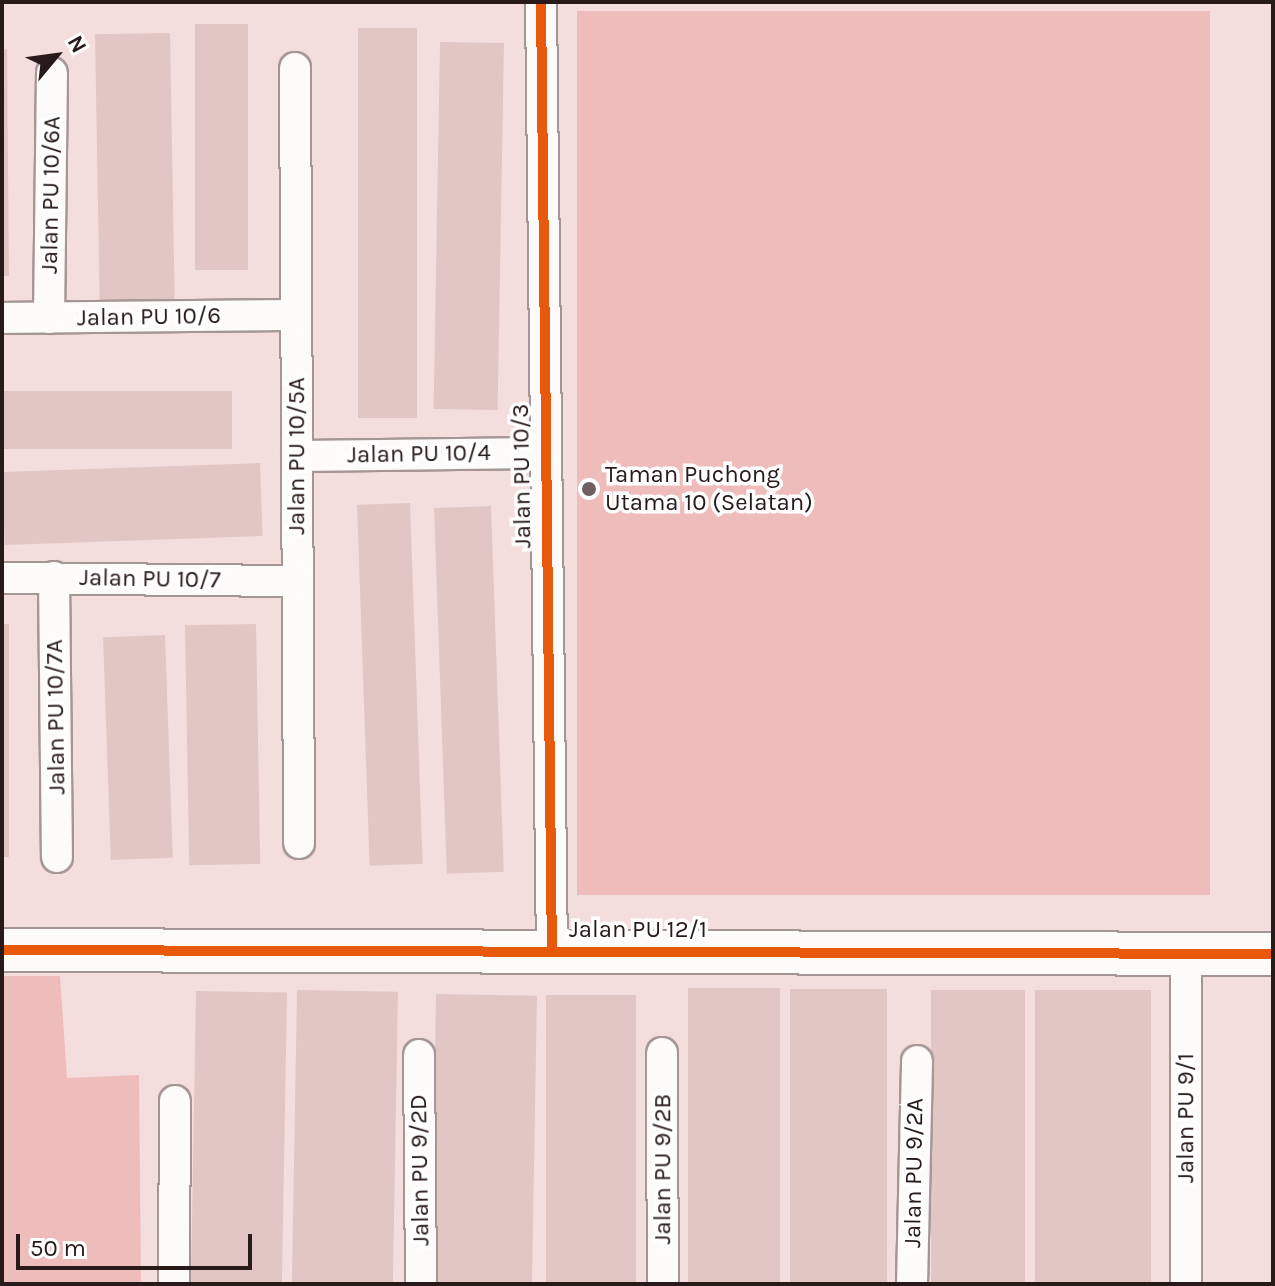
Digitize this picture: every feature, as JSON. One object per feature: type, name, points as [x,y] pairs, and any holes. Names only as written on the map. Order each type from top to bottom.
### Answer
[{"type":"street","name":"Jalan PU 10/3","points":[[541,2],[541,453],[552,950]]},
{"type":"street","name":"Jalan PU 10/5A","points":[[295,68],[299,843]]},
{"type":"street","name":"Jalan PU 10/6A","points":[[49,318],[52,73]]},
{"type":"street","name":"Jalan PU 10/6","points":[[2,318],[296,315]]},
{"type":"street","name":"Jalan PU 10/4","points":[[297,456],[541,453]]},
{"type":"street","name":"Jalan PU 10/7A","points":[[54,577],[57,857]]},
{"type":"street","name":"Jalan PU 10/7","points":[[2,578],[298,581]]},
{"type":"street","name":"Jalan PU 12/1","points":[[2,950],[1273,954]]},
{"type":"street","name":"Jalan PU 9/1","points":[[1186,952],[1186,1284]]},
{"type":"street","name":"Jalan PU 9/2B","points":[[662,1053],[663,1284]]},
{"type":"street","name":"Jalan PU 9/2D","points":[[419,1055],[421,1284]]},
{"type":"street","name":"Jalan PU 9/2A","points":[[912,1284],[917,1061]]},
{"type":"street","points":[[174,1284],[175,1101]]},
{"type":"shaded area","points":[[577,11],[1210,11],[1210,895],[577,895]]},
{"type":"shaded area","points":[[2,976],[60,976],[67,1078],[139,1075],[141,1284],[2,1284]]},
{"type":"building","points":[[195,24],[248,24],[248,270],[195,270]]},
{"type":"building","points":[[358,28],[417,28],[417,418],[358,418]]},
{"type":"building","points":[[170,33],[175,304],[100,305],[95,34]]},
{"type":"building","points":[[440,42],[504,43],[498,410],[434,409]]},
{"type":"building","points":[[2,49],[7,49],[9,276],[2,276]]},
{"type":"building","points":[[2,391],[232,391],[232,449],[2,449]]},
{"type":"building","points":[[260,463],[263,536],[5,545],[2,472]]},
{"type":"building","points":[[410,503],[423,864],[370,866],[357,505]]},
{"type":"building","points":[[491,506],[504,872],[447,874],[434,508]]},
{"type":"building","points":[[2,624],[9,624],[9,857],[2,857]]},
{"type":"building","points":[[256,624],[260,864],[189,865],[185,625]]},
{"type":"building","points":[[165,635],[173,858],[111,860],[103,637]]},
{"type":"building","points":[[688,988],[780,988],[780,1284],[688,1284]]},
{"type":"building","points":[[790,989],[887,989],[887,1284],[790,1284]]},
{"type":"building","points":[[297,990],[398,992],[393,1284],[292,1284]]},
{"type":"building","points":[[931,990],[1025,990],[1025,1284],[931,1284]]},
{"type":"building","points":[[1035,990],[1151,990],[1151,1284],[1035,1284]]},
{"type":"building","points":[[196,991],[287,993],[282,1284],[191,1284]]},
{"type":"building","points":[[436,994],[537,996],[532,1284],[431,1284]]},
{"type":"building","points":[[546,995],[636,995],[636,1284],[546,1284]]},
{"type":"cycle path","points":[[541,2],[552,950]]},
{"type":"cycle path","points":[[2,950],[1273,954]]},
{"type":"place","name":"Taman Puchong Utama 10 (Selatan)","points":[[589,489]]}]
